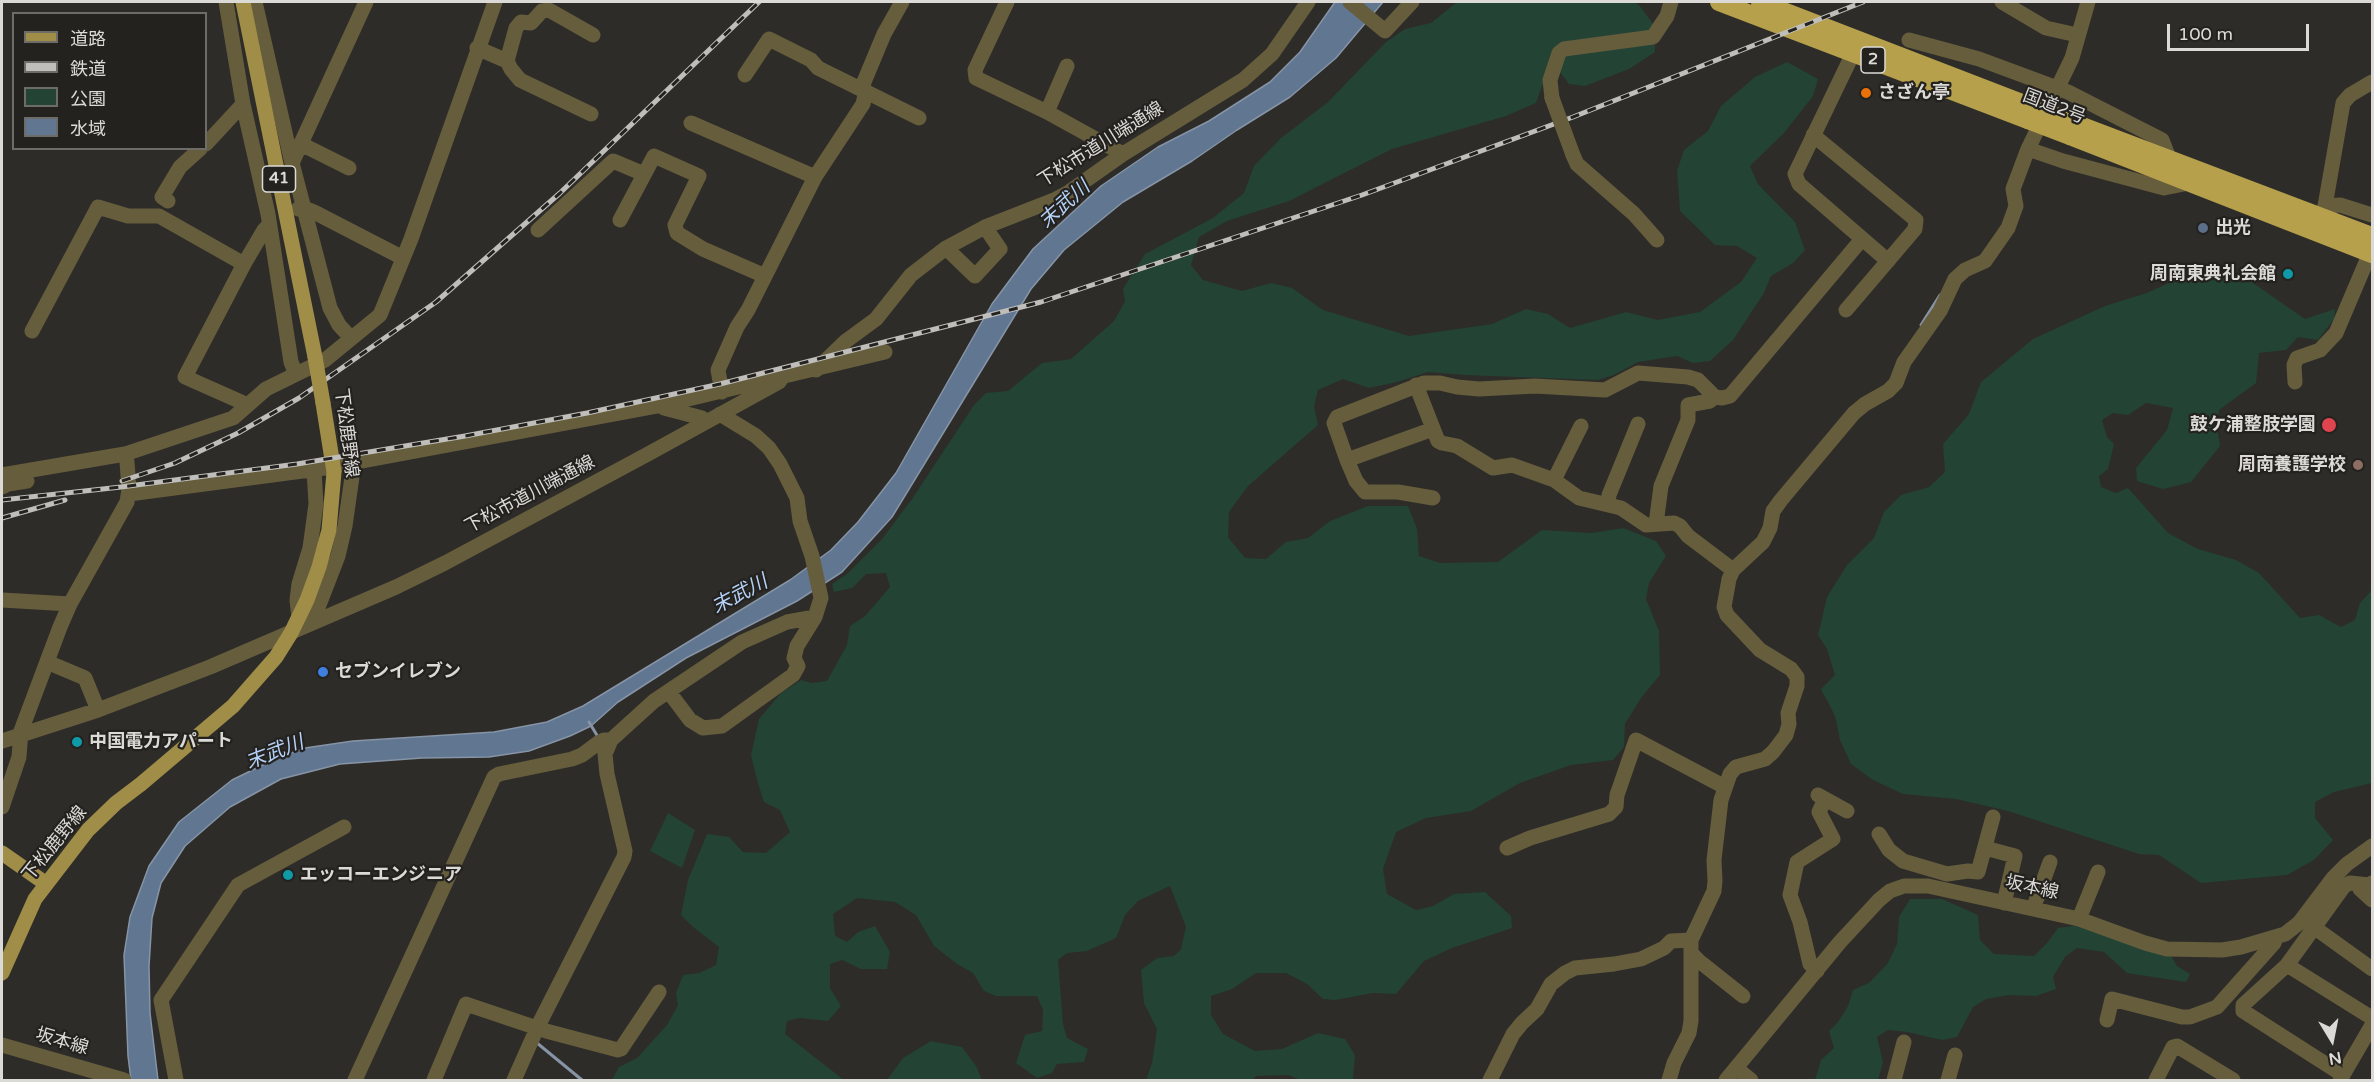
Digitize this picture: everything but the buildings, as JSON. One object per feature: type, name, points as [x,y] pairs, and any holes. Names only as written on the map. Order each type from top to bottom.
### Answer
[{"type":"highway","name":"国道2号","points":[[1719,2],[1856,46]]},
{"type":"highway","name":"国道2号","points":[[1760,2],[1856,46],[2030,114],[2169,158],[2321,218],[2372,248]]},
{"type":"highway","name":"国道2号","points":[[2072,129],[2189,183],[2321,218]]},
{"type":"main road","name":"下松鹿野線","points":[[2,973],[4,956],[35,899],[45,883],[88,830],[116,803],[233,706],[276,657],[291,633],[305,621],[329,530],[333,472],[323,403],[243,2]]},
{"type":"main road","points":[[2,852],[45,883]]},
{"type":"street","points":[[226,2],[243,104],[271,217],[291,362],[296,374]]},
{"type":"street","points":[[255,2],[301,209],[330,308],[339,325],[351,338]]},
{"type":"street","points":[[292,163],[366,2]]},
{"type":"street","points":[[2,475],[125,454],[232,418],[266,390],[325,360],[380,315],[434,175],[495,2]]},
{"type":"street","points":[[722,392],[718,370],[737,327],[815,177],[863,104],[866,95],[863,89],[884,34],[903,2]]},
{"type":"street","points":[[1007,2],[975,70],[976,78],[1047,112],[1123,154]]},
{"type":"street","name":"下松市道川端通線","points":[[816,369],[846,341],[876,319],[911,275],[946,248],[985,227],[1053,200],[1243,80],[1272,54],[1308,2]]},
{"type":"street","points":[[1350,2],[1385,31],[1412,2]]},
{"type":"street","points":[[2002,2],[2046,28],[2077,35]]},
{"type":"street","points":[[1669,1080],[1690,1028],[1691,946],[1714,891],[1714,860],[1721,800],[1730,774],[1736,767],[1765,759],[1786,735],[1789,724],[1788,713],[1797,686],[1797,677],[1791,669],[1760,650],[1727,615],[1725,594],[1733,570],[1763,542],[1770,528],[1773,511],[1854,413],[1888,391],[1896,383],[1904,362],[1940,311],[1955,279],[1965,270],[1985,261],[2008,228],[2016,206],[2013,189],[2028,149],[2061,89],[2088,2]]},
{"type":"street","points":[[1657,240],[1634,214],[1577,164],[1552,98],[1550,80],[1559,53],[1564,49],[1653,37],[1669,8]]},
{"type":"street","points":[[507,61],[516,28],[521,22],[531,23],[542,11],[549,10],[593,35]]},
{"type":"street","points":[[745,75],[770,39],[811,60],[818,68],[919,118]]},
{"type":"street","points":[[1909,40],[1979,59],[2061,89],[2162,140],[2169,158]]},
{"type":"street","points":[[1856,46],[1795,174],[1799,184],[1888,261]]},
{"type":"street","points":[[477,48],[507,61],[520,80],[591,114]]},
{"type":"street","points":[[1047,112],[1066,66]]},
{"type":"street","points":[[2321,218],[2343,103],[2350,95],[2373,82]]},
{"type":"street","points":[[207,143],[243,104]]},
{"type":"street","points":[[691,123],[815,177]]},
{"type":"street","points":[[1813,135],[1916,220],[1916,229],[1846,310]]},
{"type":"street","points":[[301,144],[349,168]]},
{"type":"street","points":[[2028,149],[2063,161],[2164,188],[2189,183]]},
{"type":"street","points":[[168,201],[162,197],[180,167],[199,150]]},
{"type":"street","points":[[620,220],[654,156],[699,176],[675,225],[677,233],[703,249],[765,276]]},
{"type":"street","points":[[538,230],[613,161],[644,174]]},
{"type":"street","points":[[2321,218],[2340,205],[2373,215]]},
{"type":"street","points":[[32,331],[98,207],[128,216],[159,216],[244,264]]},
{"type":"street","points":[[301,209],[403,258]]},
{"type":"street","points":[[248,405],[185,377],[271,217]]},
{"type":"street","points":[[946,248],[975,276],[1000,249],[985,227]]},
{"type":"street","points":[[1433,498],[1398,492],[1365,492],[1356,481],[1347,460],[1334,423],[1337,417],[1416,385],[1440,383],[1479,389],[1535,386],[1605,390],[1638,373],[1688,376],[1698,380],[1715,397],[1730,396],[1862,239]]},
{"type":"street","points":[[2295,382],[2294,365],[2297,358],[2320,350],[2336,333],[2372,248]]},
{"type":"street","points":[[305,621],[338,556],[345,526],[347,464],[663,405],[781,379],[885,352]]},
{"type":"street","name":"下松市道川端通線","points":[[305,621],[350,608],[445,563],[781,379]]},
{"type":"street","points":[[1416,385],[1438,441],[1457,446],[1493,468],[1512,465],[1554,480],[1579,498],[1588,502],[1621,508],[1646,525],[1674,523],[1733,570]]},
{"type":"street","points":[[1656,524],[1661,486],[1688,420],[1688,405],[1710,401],[1715,397]]},
{"type":"street","points":[[663,405],[664,408],[702,418],[705,422]]},
{"type":"street","points":[[669,692],[690,720],[703,728],[722,726],[793,675],[798,666],[794,658],[796,646],[814,617],[821,598],[812,556],[800,521],[797,498],[770,448],[756,436],[720,414]]},
{"type":"street","points":[[1608,504],[1609,495],[1638,424]]},
{"type":"street","points":[[1554,480],[1581,426]]},
{"type":"street","points":[[1347,460],[1433,429]]},
{"type":"street","points":[[2,807],[19,757],[20,736],[70,603],[127,502],[128,462],[125,454]]},
{"type":"street","points":[[2,487],[65,472],[72,464]]},
{"type":"street","points":[[129,494],[319,469],[310,548],[299,584],[297,600],[305,621]]},
{"type":"street","points":[[2,600],[70,603]]},
{"type":"street","points":[[355,1080],[494,777],[582,755],[604,741],[654,701],[742,642],[787,622],[814,617]]},
{"type":"street","points":[[2,741],[98,710],[291,633]]},
{"type":"street","points":[[47,662],[85,678],[98,710]]},
{"type":"street","points":[[1507,848],[1530,838],[1609,814],[1616,807],[1617,795],[1636,740],[1725,788]]},
{"type":"street","points":[[514,1080],[624,857],[625,851],[606,774],[604,741]]},
{"type":"street","points":[[1817,971],[1810,964],[1800,922],[1790,895],[1797,862],[1833,839],[1820,812],[1821,797],[1847,811]]},
{"type":"street","points":[[1878,834],[1894,856],[1903,861],[1947,874],[1978,872],[1993,817]]},
{"type":"street","points":[[176,1080],[161,1000],[238,885],[344,827]]},
{"type":"street","name":"坂本線","points":[[1726,1080],[1840,942],[1890,891],[1904,886],[1928,886],[2079,919],[2167,949],[2222,950],[2276,938],[2299,923],[2333,878],[2347,864],[2373,846]]},
{"type":"street","points":[[1985,848],[2016,856],[2004,903]]},
{"type":"street","points":[[2033,909],[2050,862]]},
{"type":"street","points":[[2079,919],[2098,872]]},
{"type":"street","points":[[2366,884],[2350,883],[2344,886],[2316,928],[2287,965],[2243,1005],[2243,1011],[2342,1078],[2373,1025]]},
{"type":"street","points":[[2366,884],[2360,890],[2373,900]]},
{"type":"street","points":[[2316,928],[2373,969]]},
{"type":"street","points":[[2107,1020],[2112,999],[2182,1017],[2190,1017],[2217,1007],[2276,938]]},
{"type":"street","points":[[1490,1080],[1513,1034],[1537,1010],[1551,984],[1575,968],[1614,964],[1641,958],[1664,948],[1671,941],[1691,946],[1743,996]]},
{"type":"street","points":[[2287,965],[2373,1018]]},
{"type":"street","points":[[434,1080],[466,1004],[618,1050],[621,1049],[659,992]]},
{"type":"street","points":[[1894,1080],[1904,1042]]},
{"type":"street","name":"坂本線","points":[[2,1045],[118,1079]]},
{"type":"street","points":[[2156,1080],[2173,1047],[2177,1046],[2233,1080]]},
{"type":"street","points":[[1948,1080],[1955,1055]]},
{"type":"street","points":[[1736,1068],[1751,1080]]},
{"type":"green space","points":[[1457,2],[1634,2],[1639,5],[1654,25],[1655,52],[1629,69],[1585,86],[1569,84],[1559,71],[1547,72],[1536,103],[1506,116],[1392,149],[1289,201],[1227,221],[1199,237],[1191,265],[1203,280],[1242,291],[1271,283],[1292,288],[1323,310],[1409,336],[1492,324],[1526,309],[1548,314],[1570,328],[1626,312],[1658,320],[1700,312],[1741,282],[1757,258],[1737,246],[1715,245],[1680,211],[1677,171],[1684,150],[1708,131],[1721,106],[1755,77],[1787,62],[1818,79],[1813,96],[1784,133],[1750,166],[1758,184],[1795,222],[1805,250],[1793,263],[1771,276],[1764,293],[1733,340],[1710,361],[1693,363],[1677,356],[1638,362],[1614,375],[1598,380],[1428,372],[1369,388],[1343,379],[1318,390],[1314,406],[1318,425],[1248,486],[1229,512],[1228,537],[1245,558],[1266,559],[1286,542],[1308,538],[1330,521],[1368,506],[1408,506],[1417,529],[1419,556],[1440,563],[1498,562],[1542,530],[1592,533],[1623,528],[1656,541],[1666,556],[1649,583],[1646,599],[1659,631],[1660,675],[1641,698],[1625,724],[1624,747],[1613,760],[1571,765],[1520,783],[1471,811],[1426,818],[1396,832],[1383,869],[1387,894],[1416,910],[1433,906],[1454,894],[1485,892],[1511,916],[1512,928],[1452,948],[1424,961],[1396,994],[1373,993],[1335,1000],[1323,999],[1307,984],[1286,973],[1256,973],[1232,989],[1211,996],[1211,1015],[1223,1034],[1255,1051],[1282,1049],[1318,1033],[1345,1039],[1355,1055],[1354,1080],[1301,1080],[1288,1075],[1256,1076],[1252,1080],[1146,1080],[1152,1063],[1157,1029],[1144,1003],[1141,970],[1157,958],[1174,956],[1181,949],[1186,927],[1170,886],[1138,901],[1125,915],[1116,938],[1087,951],[1067,953],[1058,960],[1063,1024],[1067,1038],[1088,1049],[1084,1062],[1057,1064],[1052,1073],[1037,1078],[1016,1063],[1025,1035],[1042,1031],[1043,1010],[1037,996],[996,996],[984,991],[973,973],[934,946],[916,915],[895,902],[857,898],[833,914],[835,936],[847,942],[858,932],[875,926],[890,952],[887,969],[861,969],[842,960],[830,964],[830,988],[841,1006],[828,1021],[800,1018],[787,1021],[785,1034],[844,1080],[612,1080],[619,1067],[637,1058],[667,1025],[678,1005],[676,993],[683,975],[699,973],[716,965],[719,947],[681,915],[688,880],[707,834],[729,837],[743,852],[766,853],[790,832],[780,810],[764,802],[757,780],[751,755],[759,719],[781,693],[801,680],[812,683],[827,681],[847,645],[850,626],[865,616],[890,587],[886,573],[866,574],[852,588],[834,592],[832,584],[847,574],[882,539],[912,499],[974,405],[986,393],[1008,391],[1042,363],[1071,359],[1114,321],[1125,301],[1123,289],[1145,254],[1213,218],[1244,193],[1254,166],[1281,138],[1328,102],[1386,42],[1405,29],[1431,23]]},
{"type":"green space","points":[[2199,269],[2243,276],[2305,319],[2335,309],[2334,319],[2318,340],[2298,337],[2286,350],[2259,353],[2256,383],[2219,410],[2217,427],[2220,446],[2191,482],[2163,489],[2137,481],[2136,468],[2167,430],[2173,408],[2146,403],[2128,415],[2113,413],[2102,420],[2107,437],[2114,444],[2108,469],[2099,476],[2101,487],[2116,493],[2128,488],[2168,533],[2198,549],[2236,560],[2259,573],[2300,618],[2319,615],[2341,627],[2355,620],[2360,603],[2372,590],[2372,783],[2334,792],[2315,802],[2315,818],[2333,840],[2314,860],[2287,875],[2201,883],[2159,855],[2139,854],[2008,811],[1956,799],[1903,794],[1873,780],[1851,764],[1840,740],[1835,716],[1821,689],[1835,675],[1827,649],[1818,635],[1827,597],[1847,565],[1874,538],[1884,512],[1901,495],[1929,487],[1945,472],[1943,444],[1969,414],[1981,382],[2033,339],[2105,306],[2147,293]]},
{"type":"green space","points":[[668,813],[695,830],[682,868],[650,851]]},
{"type":"green space","points":[[1910,899],[1942,899],[1978,915],[1980,940],[1994,954],[2034,956],[2058,928],[2080,925],[2170,954],[2177,966],[2190,974],[2186,982],[2127,973],[2104,952],[2077,948],[2065,957],[2053,977],[2056,989],[2036,996],[2009,995],[1986,999],[1973,1007],[1957,1037],[1942,1040],[1888,1030],[1877,1037],[1883,1062],[1878,1080],[1815,1080],[1821,1060],[1834,1048],[1829,1031],[1848,1006],[1853,990],[1869,983],[1888,963],[1897,944],[1899,917]]},
{"type":"green space","points":[[931,1041],[962,1047],[976,1066],[982,1080],[887,1080],[903,1058]]},
{"type":"water","points":[[1335,2],[1383,2],[1336,58],[1290,97],[1192,161],[1123,202],[1064,250],[1031,289],[892,517],[842,572],[797,601],[686,658],[618,702],[591,726],[570,736],[529,751],[489,757],[422,758],[340,764],[281,779],[230,807],[185,846],[161,883],[152,918],[149,966],[150,1013],[158,1080],[131,1080],[124,955],[130,917],[149,866],[179,822],[232,780],[277,758],[305,748],[353,741],[494,732],[547,722],[583,706],[790,580],[831,550],[858,522],[896,473],[992,304],[1033,249],[1101,186],[1158,147],[1209,121],[1270,82],[1300,52]]},
{"type":"waterway","points":[[1921,325],[1940,295]]},
{"type":"waterway","points":[[589,722],[598,737]]},
{"type":"waterway","points":[[537,1043],[582,1080]]},
{"type":"railway","points":[[122,481],[175,463],[238,433],[299,398],[436,302],[560,193],[759,2]]},
{"type":"railway","points":[[2,500],[297,464],[587,413],[720,384],[1041,302],[1362,195],[1573,117],[1863,2]]},
{"type":"railway","points":[[2,518],[65,500]]},
{"type":"place","name":"さざん亭","points":[[1866,93]]},
{"type":"place","name":"出光","points":[[2203,228]]},
{"type":"place","name":"周南東典礼会館","points":[[2288,274]]},
{"type":"place","name":"鼓ケ浦整肢学園","points":[[2329,425]]},
{"type":"place","name":"周南養護学校","points":[[2358,465]]},
{"type":"place","name":"セブンイレブン","points":[[323,672]]},
{"type":"place","name":"中国電力アパート","points":[[77,742]]},
{"type":"place","name":"エッコーエンジニア","points":[[288,875]]},
{"type":"water label","name":"末武川","points":[[1065,205]]},
{"type":"water label","name":"末武川","points":[[740,595]]},
{"type":"water label","name":"末武川","points":[[275,753]]}]
